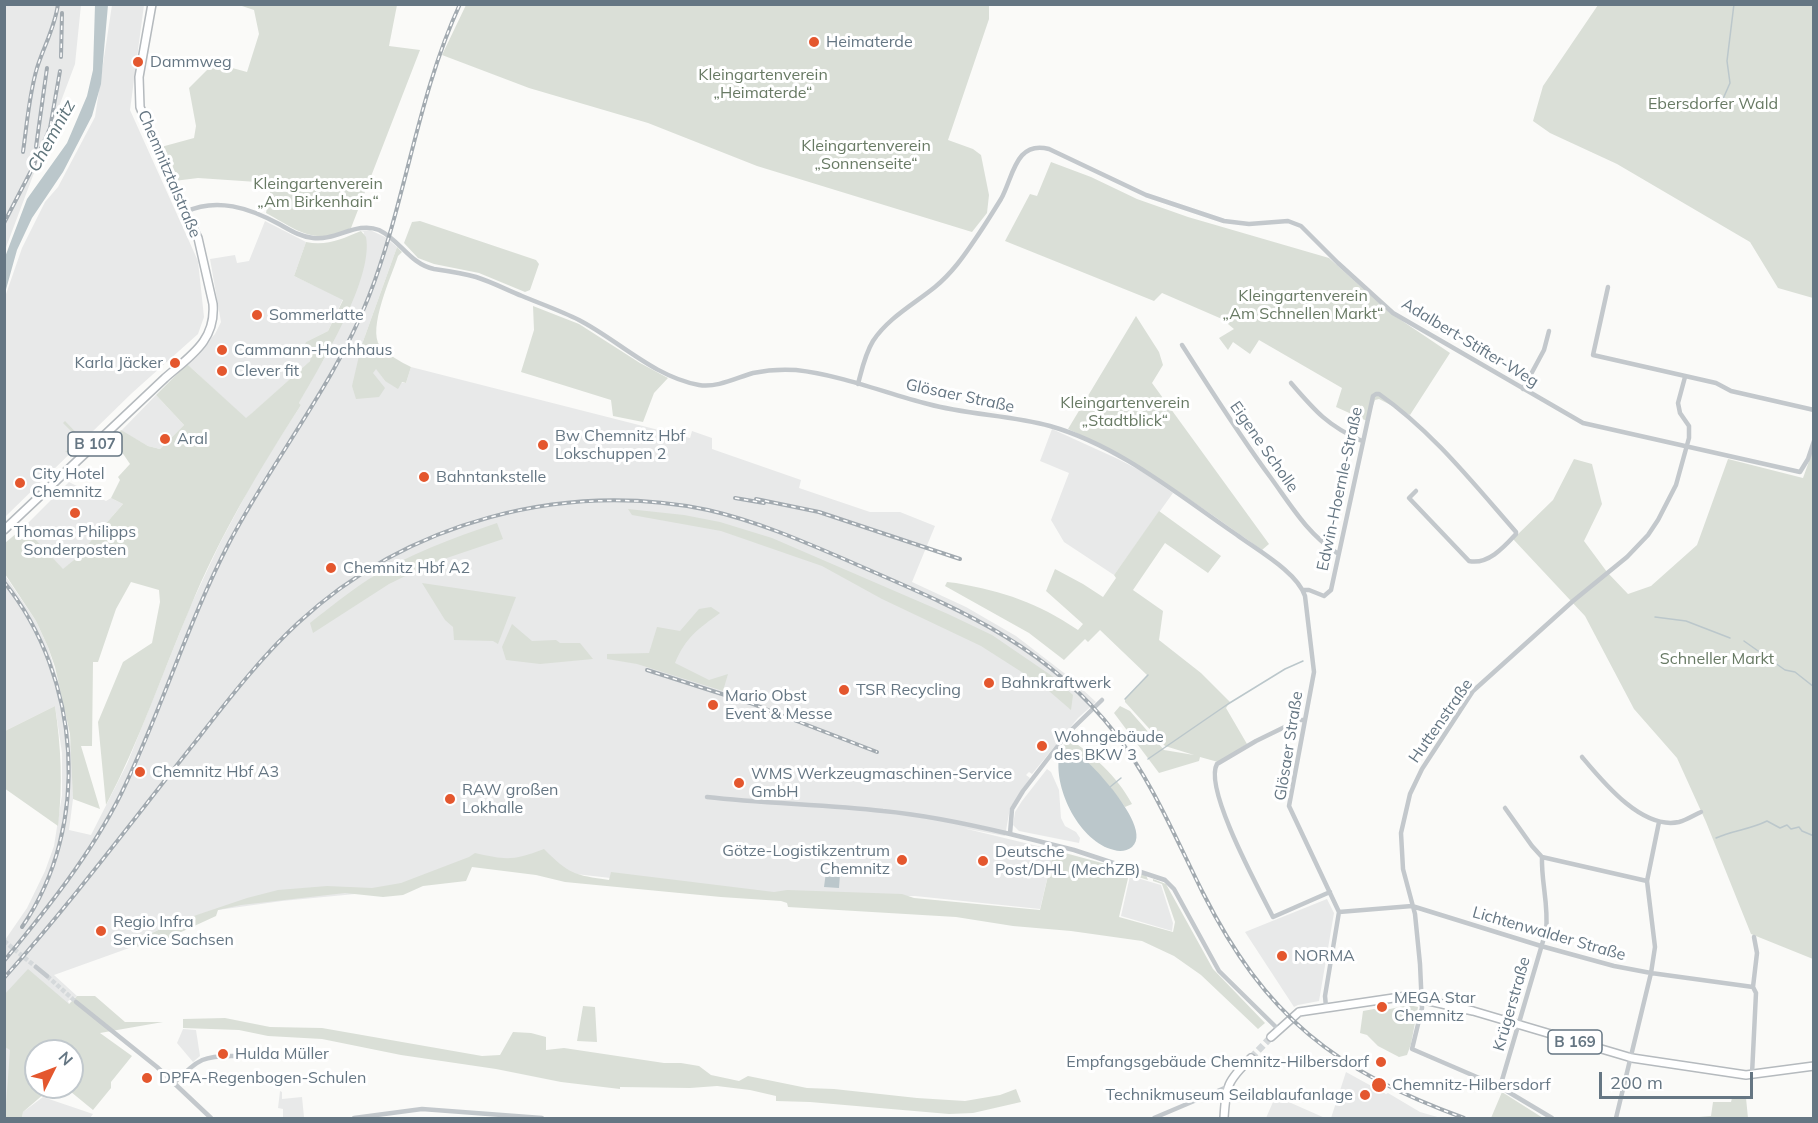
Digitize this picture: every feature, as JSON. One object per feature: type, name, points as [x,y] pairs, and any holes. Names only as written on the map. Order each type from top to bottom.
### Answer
[{"type":"main road","name":"Chemnitztalstraße","points":[[4,530],[205,341],[214,321],[213,304],[198,238],[149,133],[140,107],[139,77],[152,4]]},
{"type":"main road","name":"B 169","points":[[1271,1038],[1297,1013],[1403,996],[1421,998],[1632,1058],[1752,1074]]},
{"type":"main road","points":[[1224,1119],[1227,1087],[1232,1077],[1251,1058]]},
{"type":"main road","points":[[1752,1074],[1814,1066]]},
{"type":"street","name":"Adalbert-Stifter-Weg","points":[[858,384],[867,353],[878,334],[935,287],[958,264],[1001,199],[1018,160],[1028,151],[1039,147],[1146,195],[1224,221],[1249,224],[1288,221],[1301,226],[1393,313],[1583,423],[1800,471],[1808,459],[1814,441]]},
{"type":"street","name":"Glösaer Straße","points":[[185,212],[209,204],[237,207],[256,212],[294,232],[313,238],[334,237],[363,227],[375,229],[386,234],[423,266],[477,277],[581,321],[643,362],[684,381],[713,385],[754,373],[780,369],[804,371],[930,405],[971,414],[1035,423],[1074,435],[1126,460],[1174,490],[1277,564],[1304,590],[1314,672],[1289,806],[1339,912]]},
{"type":"street","points":[[1608,287],[1593,356],[1716,383],[1731,391],[1814,410]]},
{"type":"street","points":[[1523,389],[1544,350],[1549,331]]},
{"type":"street","name":"Eigene Scholle","points":[[1182,345],[1235,429],[1305,526],[1319,541],[1337,553]]},
{"type":"street","points":[[1684,377],[1678,403],[1680,413],[1689,426],[1687,447]]},
{"type":"street","points":[[1291,383],[1322,418],[1341,432],[1362,441]]},
{"type":"street","name":"Edwin-Hoernle-Straße","points":[[1304,590],[1324,596],[1331,590],[1337,553],[1373,396],[1379,394],[1418,425],[1489,501],[1516,534],[1482,563],[1470,561],[1408,498],[1416,491]]},
{"type":"street","name":"Huttenstraße","points":[[1500,1087],[1412,1049],[1421,1009],[1421,998],[1419,950],[1403,869],[1401,832],[1410,794],[1422,769],[1473,691],[1573,601],[1627,557],[1648,535],[1676,485],[1687,447]]},
{"type":"street","points":[[1010,834],[1012,809],[1023,791],[1069,732],[1102,700]]},
{"type":"street","points":[[1305,720],[1299,720],[1265,737],[1217,764],[1216,781],[1228,825],[1273,917],[1330,892]]},
{"type":"street","points":[[1582,757],[1607,788],[1629,806],[1659,822],[1680,822],[1701,812]]},
{"type":"street","points":[[707,798],[881,810],[942,819],[1085,853],[1165,880],[1174,889],[1219,971],[1279,1030]]},
{"type":"street","points":[[1505,808],[1542,857],[1647,881]]},
{"type":"street","points":[[1616,1119],[1632,1058],[1655,947],[1647,881],[1659,822]]},
{"type":"street","name":"Krügerstraße","points":[[1500,1087],[1541,946],[1547,913],[1542,857]]},
{"type":"street","name":"Lichtenwalder Straße","points":[[1339,912],[1412,906],[1592,961],[1651,974],[1753,987]]},
{"type":"street","points":[[1326,1007],[1325,996],[1339,912]]},
{"type":"street","points":[[1752,1074],[1756,993],[1753,987],[1756,953],[1754,937]]},
{"type":"street","points":[[36,967],[47,976]]},
{"type":"street","points":[[76,1002],[174,1083],[211,1119]]},
{"type":"street","points":[[174,1083],[202,1059],[215,1055],[238,1056]]},
{"type":"street","points":[[1154,1119],[1227,1087]]},
{"type":"street","points":[[1500,1087],[1552,1119]]},
{"type":"street","points":[[354,1119],[422,1109],[542,1119]]},
{"type":"street","points":[[452,1111],[452,1119]]},
{"type":"street","points":[[473,1119],[480,1113]]},
{"type":"shaded area","points":[[5,4],[81,5],[75,64],[5,250]]},
{"type":"shaded area","points":[[95,5],[108,5],[101,84],[92,116],[63,172],[32,218],[17,250],[5,293],[5,257],[27,199],[67,143],[87,96],[93,70]]},
{"type":"shaded area","points":[[112,5],[144,5],[130,110],[198,261],[204,317],[198,334],[132,393],[5,517],[5,297],[22,248],[45,202],[58,187],[95,117]]},
{"type":"shaded area","points":[[265,221],[306,242],[294,276],[343,299],[328,331],[306,342],[312,357],[310,361],[246,419],[187,364],[215,334],[221,322],[210,259],[235,255],[237,263],[249,261]]},
{"type":"shaded area","points":[[370,230],[385,237],[397,247],[361,347],[385,381],[406,383],[411,367],[690,438],[692,431],[712,438],[712,449],[801,480],[799,488],[870,512],[900,512],[935,526],[912,582],[966,607],[1016,636],[1068,676],[1096,702],[1078,718],[1032,774],[1029,772],[1026,775],[1030,778],[1010,808],[1005,836],[963,828],[1054,850],[1040,909],[915,896],[786,898],[479,863],[376,892],[218,910],[173,923],[131,943],[132,947],[54,975],[77,996],[68,1001],[69,1004],[37,1039],[24,1039],[24,1066],[5,1118],[5,940],[27,908],[54,846],[62,795],[62,753],[55,706],[5,731],[4,574],[36,621],[48,647],[64,701],[72,753],[73,799],[69,830],[91,835],[127,764],[190,607],[220,543],[260,468],[301,405],[299,403],[307,386],[329,351],[364,232],[361,231]]},
{"type":"shaded area","points":[[156,395],[184,425],[160,449],[148,446],[121,431]]},
{"type":"shaded area","points":[[1052,429],[1143,472],[1173,493],[1114,575],[1064,542],[1051,520],[1069,473],[1040,461]]},
{"type":"shaded area","points":[[69,482],[106,501],[111,498],[123,504],[63,570],[24,527]]},
{"type":"shaded area","points":[[1069,751],[1080,756],[1092,767],[1113,790],[1126,809],[1135,826],[1136,841],[1132,847],[1126,850],[1114,850],[1090,837],[1080,826],[1065,799],[1061,784],[1059,757],[1063,758]]},
{"type":"shaded area","points":[[1047,769],[1051,772],[1059,790],[1061,818],[1065,826],[1076,832],[1080,838],[1079,843],[1019,831],[1013,825],[1015,812]]},
{"type":"shaded area","points":[[826,872],[840,874],[839,888],[824,887]]},
{"type":"shaded area","points":[[1130,876],[1161,885],[1173,923],[1172,931],[1121,916]]},
{"type":"shaded area","points":[[1327,899],[1334,913],[1319,1001],[1294,1007],[1245,932]]},
{"type":"shaded area","points":[[183,1029],[196,1030],[200,1056],[193,1062],[177,1043]]},
{"type":"shaded area","name":"Technikmuseum Seilablaufanlage","points":[[1346,1072],[1420,1112],[1441,1118],[1331,1118]]},
{"type":"shaded area","points":[[280,1091],[282,1099],[302,1097],[304,1117],[283,1118],[283,1109],[278,1108]]},
{"type":"shaded area","points":[[40,1099],[49,1099],[93,1114],[90,1118],[22,1118],[23,1112]]},
{"type":"shaded area","name":"Technikmuseum Seilablaufanlage","points":[[1276,1099],[1282,1099],[1325,1118],[1266,1118]]},
{"type":"green space","name":"Kleingartenverein „Am Birkenhain“","points":[[239,5],[397,5],[389,46],[420,50],[351,228],[327,236],[317,236],[298,230],[266,213],[272,183],[198,178],[174,181],[161,147],[194,138],[196,126],[189,88],[214,63],[247,72],[259,34],[254,10]]},
{"type":"green space","name":"Kleingartenverein „Heimaterde“","points":[[466,5],[989,5],[989,19],[948,140],[973,149],[981,155],[989,195],[987,213],[972,232],[757,166],[648,123],[529,88],[442,55]]},
{"type":"green space","name":"Ebersdorfer Wald","points":[[1598,5],[1813,5],[1813,298],[1778,288],[1750,242],[1617,164],[1550,133],[1533,121],[1543,86]]},
{"type":"green space","name":"Kleingartenverein „Am Schnellen Markt“","points":[[1051,162],[1091,177],[1137,199],[1188,217],[1329,258],[1389,312],[1450,353],[1410,415],[1379,399],[1375,400],[1367,421],[1336,407],[1342,388],[1259,340],[1250,354],[1233,342],[1228,350],[1219,338],[1234,329],[1222,319],[1162,293],[1154,301],[1005,241],[1030,194],[1037,196]]},
{"type":"green space","points":[[420,221],[536,260],[539,264],[530,290],[525,292],[479,273],[434,264],[418,258],[404,243],[412,222]]},
{"type":"green space","points":[[361,231],[366,237],[366,255],[354,298],[332,345],[299,403],[301,405],[255,479],[214,555],[140,732],[106,805],[98,722],[123,662],[152,643],[160,602],[159,590],[131,582],[116,609],[98,662],[93,662],[92,746],[81,746],[100,809],[73,799],[70,734],[55,667],[36,621],[5,574],[5,543],[24,527],[63,569],[75,559],[123,504],[111,498],[120,480],[118,477],[130,464],[113,439],[121,430],[148,446],[160,449],[184,425],[156,395],[187,364],[246,418],[252,413],[310,361],[311,357],[302,353],[306,342],[328,331],[343,300],[294,276],[306,242],[328,242]]},
{"type":"green space","points":[[397,247],[402,252],[398,256],[378,315],[377,338],[380,346],[387,352],[411,367],[406,383],[402,382],[398,389],[385,381],[376,369],[373,373],[385,388],[379,397],[356,399],[352,386],[361,347]]},
{"type":"green space","points":[[533,306],[579,324],[668,378],[654,393],[643,422],[613,416],[611,400],[521,372],[534,330]]},
{"type":"green space","name":"Kleingartenverein „Stadtblick“","points":[[1136,316],[1159,352],[1163,365],[1152,383],[1269,544],[1262,550],[1120,455],[1068,429]]},
{"type":"green space","points":[[65,421],[85,442],[71,456],[65,451],[77,445],[78,438],[63,423]]},
{"type":"green space","name":"Schneller Markt","points":[[1813,450],[1813,959],[1751,934],[1706,822],[1677,758],[1634,709],[1585,616],[1513,539],[1553,500],[1574,459],[1592,464],[1602,504],[1584,541],[1607,572],[1628,594],[1651,586],[1697,545],[1728,459],[1803,478]]},
{"type":"green space","points":[[628,509],[684,515],[720,522],[772,538],[948,614],[992,635],[1052,676],[1073,695],[1071,710],[1042,685],[981,646],[882,599],[822,566],[721,531],[632,515]]},
{"type":"green space","points":[[1159,511],[1221,556],[1208,573],[1165,543],[1133,590],[1163,611],[1159,640],[1201,673],[1230,702],[1226,708],[1247,744],[1218,762],[1200,757],[1199,761],[1159,773],[1114,713],[1120,706],[1130,711],[1164,750],[1194,755],[1165,746],[1125,702],[1125,699],[1147,675],[1100,630],[1088,642],[1085,639],[1064,660],[1029,633],[945,586],[947,582],[956,583],[1005,594],[1034,605],[1078,630],[1083,624],[1046,591],[1055,569],[1103,597],[1116,578],[1114,575]]},
{"type":"green space","points":[[497,523],[503,539],[432,563],[389,584],[313,633],[310,623],[384,570],[415,554]]},
{"type":"green space","points":[[422,583],[516,597],[498,644],[493,641],[454,640],[453,627],[445,620]]},
{"type":"green space","points":[[711,607],[720,613],[693,634],[675,663],[709,680],[728,674],[723,691],[637,664],[607,659],[607,654],[649,653],[657,627],[680,631],[699,609]]},
{"type":"green space","points":[[512,624],[532,641],[556,640],[560,643],[580,643],[593,659],[540,664],[506,660],[502,647]]},
{"type":"green space","points":[[55,706],[61,766],[58,826],[4,788],[5,731]]},
{"type":"green space","points":[[1068,737],[1096,759],[1132,804],[1125,807],[1110,787],[1078,753],[1063,758],[1057,757]]},
{"type":"green space","points":[[544,849],[560,864],[573,872],[609,880],[611,872],[774,892],[787,890],[902,894],[914,898],[1040,910],[1054,850],[1146,875],[1148,880],[1129,874],[1119,917],[1173,932],[1175,922],[1162,884],[1153,879],[1166,884],[1213,969],[1265,1023],[1258,1029],[1201,975],[1174,956],[1142,941],[956,917],[788,907],[787,903],[781,901],[565,882],[536,875],[472,867],[466,881],[423,886],[403,895],[383,897],[345,893],[241,905],[218,910],[216,916],[166,939],[132,948],[131,943],[173,923],[278,890],[327,886],[372,888],[401,883],[475,853],[510,858]]},
{"type":"green space","points":[[28,969],[69,1004],[77,996],[95,996],[125,1022],[163,1022],[100,1033],[132,1056],[111,1082],[111,1088],[93,1110],[80,1099],[84,1099],[84,1039],[24,1039],[24,1099],[38,1099],[23,1112],[22,1118],[5,1118],[10,1050],[5,1047],[4,995]]},
{"type":"green space","points":[[1409,1005],[1418,1007],[1407,1055],[1399,1057],[1378,1046],[1367,1035],[1360,1033],[1363,1011],[1374,1009],[1380,1011]]},
{"type":"green space","points":[[583,1006],[595,1007],[597,1042],[577,1041]]},
{"type":"green space","points":[[225,1018],[270,1027],[322,1028],[482,1056],[500,1055],[513,1032],[531,1033],[546,1037],[546,1050],[564,1048],[664,1063],[681,1063],[699,1066],[711,1075],[739,1081],[748,1076],[807,1088],[965,1101],[1000,1095],[1016,1089],[1021,1102],[973,1113],[949,1114],[776,1101],[776,1096],[717,1086],[620,1087],[620,1089],[561,1082],[322,1039],[268,1036],[239,1030],[183,1028],[183,1019]]},
{"type":"green space","points":[[1502,1092],[1543,1118],[1491,1118]]},
{"type":"green space","points":[[1732,1098],[1746,1098],[1748,1118],[1699,1118],[1711,1116],[1713,1102],[1731,1102]]},
{"type":"waterway","points":[[1719,108],[1730,83],[1727,61],[1734,4]]},
{"type":"waterway","points":[[1655,617],[1686,621],[1730,638]]},
{"type":"waterway","points":[[1744,641],[1785,670],[1795,672],[1814,687]]},
{"type":"waterway","points":[[1148,759],[1228,704],[1285,669],[1303,661]]},
{"type":"waterway","points":[[1125,699],[1148,675]]},
{"type":"waterway","points":[[1110,787],[1121,778]]},
{"type":"waterway","points":[[1716,838],[1767,821],[1780,828],[1787,825],[1791,829],[1799,827],[1802,831],[1814,836]]},
{"type":"tunnel","points":[[4,941],[36,967]]},
{"type":"tunnel","points":[[47,976],[76,1002]]},
{"type":"tunnel","points":[[1251,1058],[1271,1037]]},
{"type":"railway","points":[[23,152],[34,78],[58,4]]},
{"type":"railway","points":[[4,961],[67,880],[109,816],[149,732],[200,605],[229,543],[321,391],[355,328],[382,260],[422,112],[445,39],[460,4]]},
{"type":"railway","points":[[61,57],[62,13]]},
{"type":"railway","points":[[36,147],[47,68]]},
{"type":"railway","points":[[4,223],[50,128],[60,71]]},
{"type":"railway","points":[[735,498],[764,503]]},
{"type":"railway","points":[[756,499],[819,512],[960,559]]},
{"type":"railway","points":[[4,978],[76,893],[229,698],[283,637],[341,588],[388,559],[437,535],[490,517],[543,506],[598,501],[653,502],[726,514],[811,545],[920,593],[991,628],[1025,649],[1057,673],[1087,701],[1128,751],[1152,790],[1227,936],[1252,973],[1279,1006],[1308,1034],[1341,1059],[1418,1100],[1464,1118]]},
{"type":"railway","points":[[4,582],[30,620],[49,662],[62,706],[68,752],[67,799],[60,844],[44,887],[22,927]]},
{"type":"railway","points":[[647,670],[750,703],[877,752]]},
{"type":"place","name":"Heimaterde","points":[[814,42]]},
{"type":"place","name":"Dammweg","points":[[138,62]]},
{"type":"place","name":"Sommerlatte","points":[[257,315]]},
{"type":"place","name":"Cammann-Hochhaus","points":[[222,350]]},
{"type":"place","name":"Karla Jäcker","points":[[175,363]]},
{"type":"place","name":"Clever fit","points":[[222,371]]},
{"type":"place","name":"Aral","points":[[165,439]]},
{"type":"place","name":"Bw Chemnitz Hbf Lokschuppen 2","points":[[543,445]]},
{"type":"place","name":"Bahntankstelle","points":[[424,477]]},
{"type":"place","name":"City Hotel Chemnitz","points":[[20,483]]},
{"type":"place","name":"Thomas Philipps Sonderposten","points":[[75,513]]},
{"type":"place","name":"Chemnitz Hbf A2","points":[[331,568]]},
{"type":"place","name":"Bahnkraftwerk","points":[[989,683]]},
{"type":"place","name":"TSR Recycling","points":[[844,690]]},
{"type":"place","name":"Mario Obst Event & Messe","points":[[713,705]]},
{"type":"place","name":"Wohngebäude des BKW 3","points":[[1042,746]]},
{"type":"place","name":"Chemnitz Hbf A3","points":[[140,772]]},
{"type":"place","name":"WMS Werkzeugmaschinen-Service GmbH","points":[[739,783]]},
{"type":"place","name":"RAW großen Lokhalle","points":[[450,799]]},
{"type":"place","name":"Götze-Logistikzentrum Chemnitz","points":[[902,860]]},
{"type":"place","name":"Deutsche Post/DHL (MechZB)","points":[[983,861]]},
{"type":"place","name":"Regio Infra Service Sachsen","points":[[101,931]]},
{"type":"place","name":"NORMA","points":[[1282,956]]},
{"type":"place","name":"MEGA Star Chemnitz","points":[[1382,1007]]},
{"type":"place","name":"Hulda Müller","points":[[223,1054]]},
{"type":"place","name":"Empfangsgebäude Chemnitz-Hilbersdorf","points":[[1381,1062]]},
{"type":"place","name":"DPFA-Regenbogen-Schulen","points":[[147,1078]]},
{"type":"place","name":"Chemnitz-Hilbersdorf","points":[[1379,1085]]},
{"type":"place","name":"Technikmuseum Seilablaufanlage","points":[[1365,1095]]},
{"type":"water label","name":"Chemnitz","points":[[52,136]]},
{"type":"park label","name":"Kleingartenverein „Sonnenseite“","points":[[866,155]]}]
